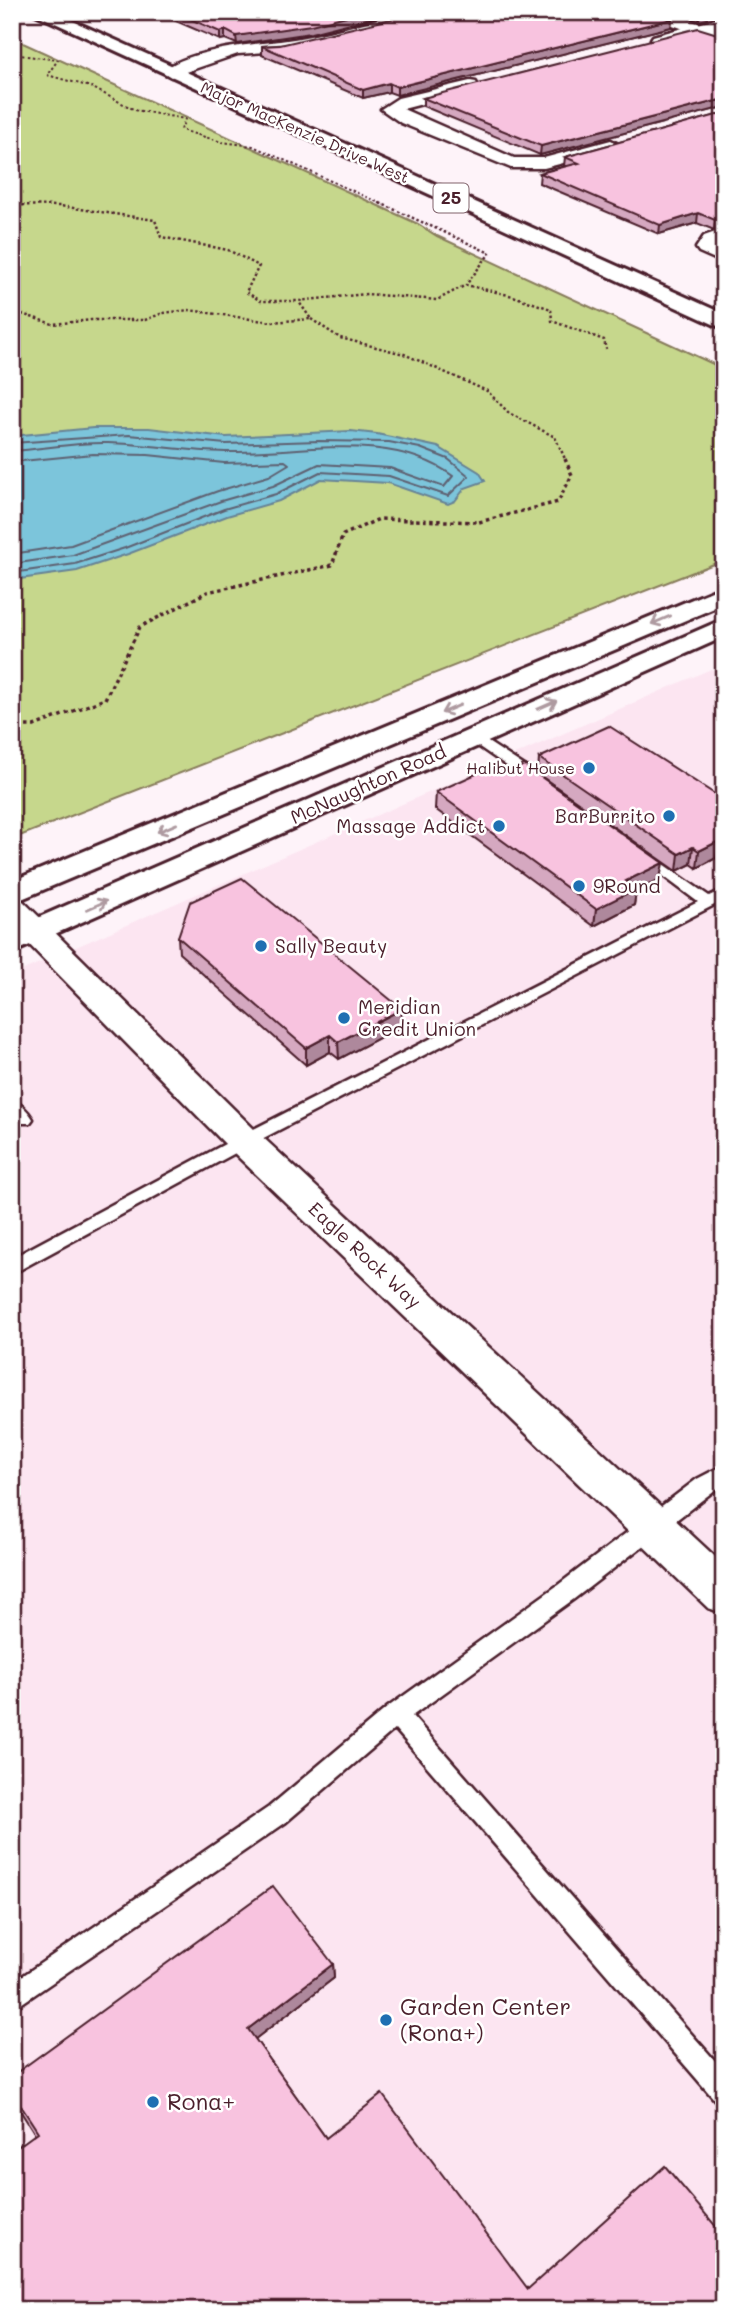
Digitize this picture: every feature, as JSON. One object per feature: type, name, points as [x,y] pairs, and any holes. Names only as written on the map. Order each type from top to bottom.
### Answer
[{"type":"street","name":"Major MacKenzie Drive West","points":[[39,12],[724,322]]},
{"type":"street","points":[[171,72],[206,68],[277,51],[280,46],[427,12]]},
{"type":"street","points":[[650,12],[724,38]]},
{"type":"street","points":[[637,44],[724,22]]},
{"type":"street","points":[[492,80],[404,102],[390,109],[407,119],[511,163],[544,163],[633,139]]},
{"type":"street","points":[[724,234],[711,240],[706,248],[724,257]]},
{"type":"street","name":"McNaughton Road","points":[[12,893],[724,594]]},
{"type":"street","name":"McNaughton Road","points":[[20,928],[474,737],[724,627]]},
{"type":"street","name":"Eagle Rock Way","points":[[20,928],[724,1594]]},
{"type":"lane","points":[[474,737],[553,792]]},
{"type":"lane","points":[[631,846],[716,898]]},
{"type":"lane","points":[[12,1267],[244,1141],[716,898]]},
{"type":"lane","points":[[12,1998],[277,1815],[396,1714],[653,1527],[704,1485],[724,1473]]},
{"type":"lane","points":[[396,1714],[724,2091]]},
{"type":"path","points":[[12,54],[58,60],[47,75],[91,88],[135,110],[185,119],[181,131],[222,142],[253,146],[490,253],[466,285],[437,300],[367,294],[298,301],[261,301],[246,292],[259,266],[228,250],[161,237],[155,220],[60,206],[12,205]]},
{"type":"path","points":[[466,285],[513,296],[551,309],[552,321],[604,341],[606,349]]},
{"type":"path","points":[[12,726],[34,726],[105,699],[140,627],[207,592],[332,565],[343,535],[379,519],[479,522],[558,502],[572,475],[555,437],[509,413],[487,391],[404,355],[340,338],[311,319],[298,301]]},
{"type":"path","points":[[12,311],[53,324],[91,320],[145,320],[163,313],[189,310],[271,322],[311,319]]},
{"type":"shaded area","points":[[711,669],[724,676],[724,2310],[12,2310],[12,975]]},
{"type":"green space","points":[[12,38],[418,224],[437,236],[724,369],[724,560],[12,839]]},
{"type":"water","points":[[93,428],[149,428],[226,437],[351,431],[377,434],[438,447],[479,472],[485,481],[465,488],[455,501],[448,504],[388,483],[321,479],[279,501],[227,516],[77,571],[12,580],[12,436]]},
{"type":"building","points":[[174,12],[362,12],[311,25],[236,36]]},
{"type":"building","points":[[421,12],[652,12],[672,19],[397,87],[389,83],[363,90],[262,46],[280,45]]},
{"type":"building","points":[[698,28],[724,36],[724,99],[541,146],[423,98]]},
{"type":"building","points":[[724,113],[724,218],[715,220],[698,213],[660,225],[540,173],[579,163],[565,157]]},
{"type":"building","points":[[609,726],[724,800],[724,844],[719,841],[699,851],[693,847],[679,854],[539,758]]},
{"type":"building","points":[[496,765],[507,773],[524,765],[663,863],[626,881],[636,889],[596,909],[436,792]]},
{"type":"building","points":[[242,878],[402,1009],[338,1042],[330,1035],[306,1048],[178,937],[190,902]]},
{"type":"building","name":"Rona+","points":[[273,1886],[333,1964],[248,2029],[326,2138],[382,2094],[528,2289],[665,2166],[724,2236],[724,2310],[12,2310],[12,2151],[38,2132],[12,2092],[12,2076]]},
{"type":"place","name":"Halibut House","points":[[589,768]]},
{"type":"place","name":"BarBurrito","points":[[669,816]]},
{"type":"place","name":"Massage Addict","points":[[499,826]]},
{"type":"place","name":"9Round","points":[[579,886]]},
{"type":"place","name":"Sally Beauty","points":[[261,946]]},
{"type":"place","name":"Meridian Credit Union","points":[[344,1018]]},
{"type":"place","name":"Garden Center (Rona+)","points":[[386,2020]]},
{"type":"place","name":"Rona+","points":[[153,2102]]}]
